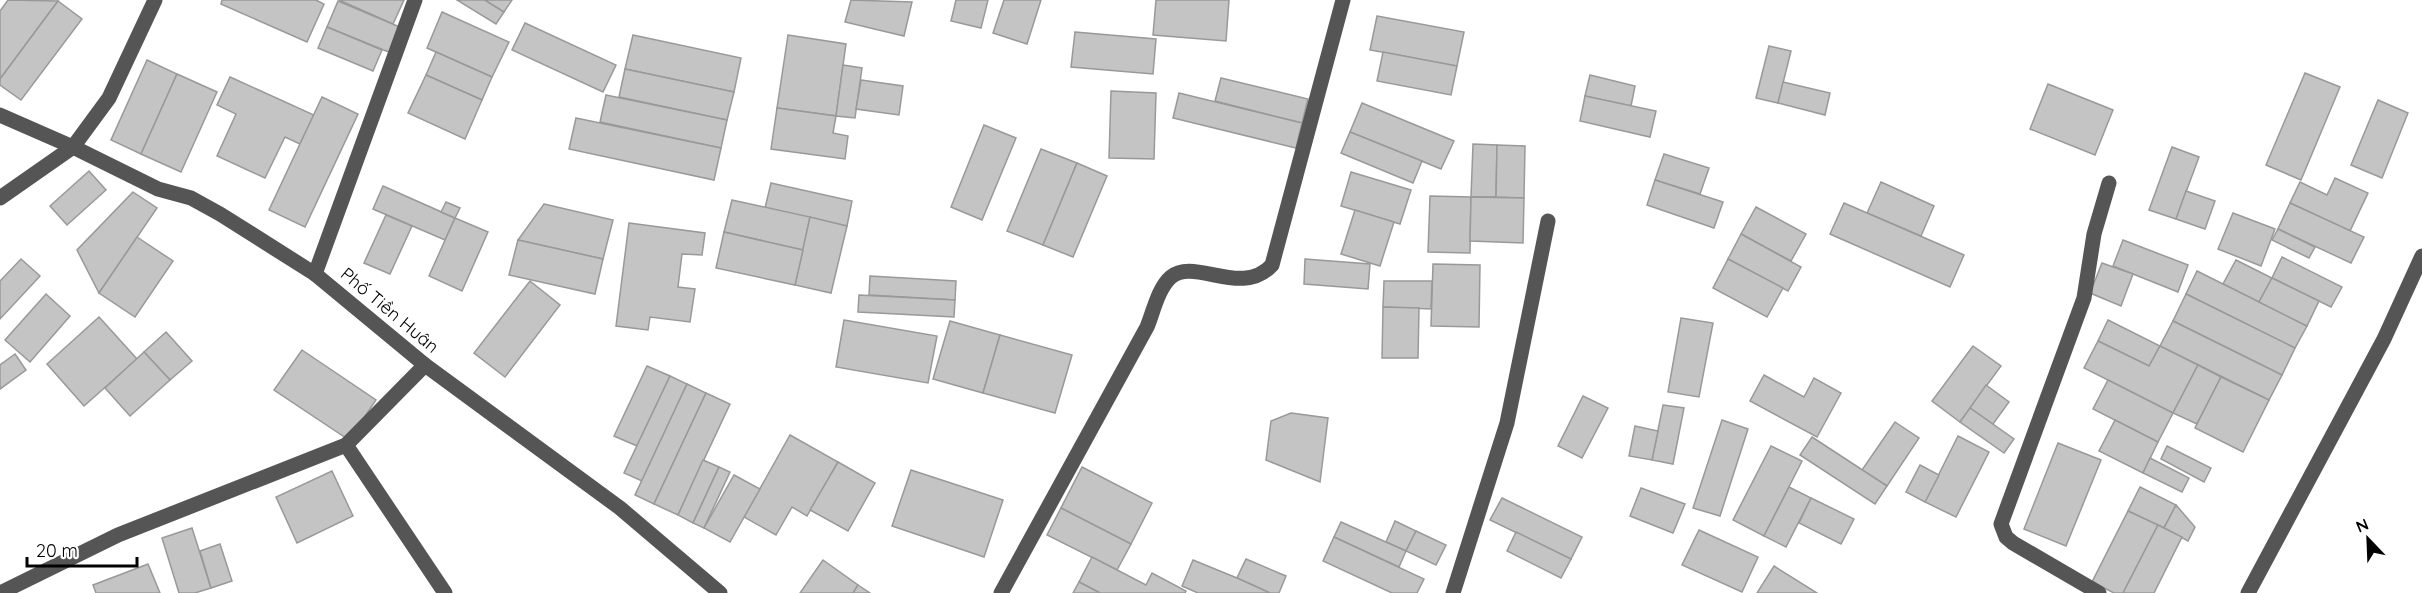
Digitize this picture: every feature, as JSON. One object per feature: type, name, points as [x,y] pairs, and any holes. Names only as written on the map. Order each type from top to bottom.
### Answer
[{"type":"street","points":[[0,198],[73,147],[109,98],[154,0]]},
{"type":"street","points":[[315,274],[415,0]]},
{"type":"street","points":[[1001,593],[1147,327],[1170,277],[1180,271],[1243,279],[1255,278],[1264,274],[1272,265],[1343,0]]},
{"type":"street","name":"Phố Tiền Huân","points":[[0,115],[73,147],[158,189],[191,198],[315,274],[425,365],[620,508],[720,593]]},
{"type":"street","points":[[2099,593],[2013,543],[2006,537],[2001,524],[2084,298],[2094,234],[2109,183]]},
{"type":"street","points":[[1454,593],[1507,423],[1548,221]]},
{"type":"street","points":[[2248,593],[2384,339],[2422,256]]},
{"type":"street","points":[[0,593],[118,535],[346,445],[425,365]]},
{"type":"street","points":[[346,445],[445,593]]},
{"type":"building","points":[[8,0],[58,1],[0,79],[0,11]]},
{"type":"building","points":[[222,0],[316,0],[324,4],[307,42],[221,4]]},
{"type":"building","points":[[339,0],[404,0],[393,24]]},
{"type":"building","points":[[457,0],[485,0],[504,12],[496,24]]},
{"type":"building","points":[[485,0],[512,0],[504,12]]},
{"type":"building","points":[[851,0],[912,2],[904,36],[845,22]]},
{"type":"building","points":[[956,0],[988,0],[981,28],[951,21]]},
{"type":"building","points":[[1004,0],[1041,0],[1027,44],[993,33]]},
{"type":"building","points":[[1156,0],[1229,0],[1226,41],[1153,35]]},
{"type":"building","points":[[58,1],[82,19],[21,100],[0,85],[0,79]]},
{"type":"building","points":[[338,1],[402,28],[391,53],[327,27]]},
{"type":"building","points":[[442,12],[509,42],[492,77],[427,48]]},
{"type":"building","points":[[1377,16],[1464,32],[1457,66],[1370,50]]},
{"type":"building","points":[[525,23],[616,65],[603,92],[512,50]]},
{"type":"building","points":[[327,27],[382,50],[373,71],[318,48]]},
{"type":"building","points":[[1075,32],[1156,39],[1153,74],[1071,67]]},
{"type":"building","points":[[633,35],[741,58],[734,92],[625,69]]},
{"type":"building","points":[[788,35],[846,44],[836,116],[777,108]]},
{"type":"building","points":[[1769,46],[1791,51],[1778,103],[1756,98]]},
{"type":"building","points":[[436,52],[492,77],[482,100],[426,75]]},
{"type":"building","points":[[1383,52],[1457,66],[1451,95],[1377,81]]},
{"type":"building","points":[[147,60],[177,74],[141,154],[111,140]]},
{"type":"building","points":[[843,65],[862,68],[855,118],[836,116]]},
{"type":"building","points":[[625,69],[734,92],[727,120],[619,97]]},
{"type":"building","points":[[2305,73],[2340,87],[2301,180],[2266,165]]},
{"type":"building","points":[[177,74],[217,92],[181,172],[141,154]]},
{"type":"building","points":[[426,75],[482,100],[465,139],[408,113]]},
{"type":"building","points":[[1590,75],[1635,86],[1631,106],[1585,96]]},
{"type":"building","points":[[230,77],[314,115],[300,144],[285,137],[265,178],[217,156],[236,114],[217,105]]},
{"type":"building","points":[[1221,78],[1308,99],[1302,123],[1215,101]]},
{"type":"building","points":[[861,80],[903,86],[899,115],[856,109]]},
{"type":"building","points":[[1783,82],[1830,93],[1825,115],[1778,103]]},
{"type":"building","points":[[2048,84],[2113,110],[2095,155],[2030,129]]},
{"type":"building","points":[[1111,91],[1156,93],[1154,159],[1109,158]]},
{"type":"building","points":[[1179,93],[1302,123],[1296,148],[1173,118]]},
{"type":"building","points":[[606,95],[727,120],[721,148],[600,122]]},
{"type":"building","points":[[1585,96],[1656,111],[1650,137],[1580,121]]},
{"type":"building","points":[[322,97],[358,114],[305,227],[269,210]]},
{"type":"building","points":[[2378,100],[2408,113],[2382,178],[2351,165]]},
{"type":"building","points":[[1362,103],[1454,141],[1441,169],[1350,132]]},
{"type":"building","points":[[777,108],[836,116],[833,133],[848,136],[845,159],[771,149]]},
{"type":"building","points":[[576,118],[721,148],[714,180],[569,149]]},
{"type":"building","points":[[984,125],[1016,138],[982,220],[951,207]]},
{"type":"building","points":[[1350,132],[1422,161],[1413,183],[1341,153]]},
{"type":"building","points":[[1473,144],[1497,145],[1496,197],[1471,197]]},
{"type":"building","points":[[1497,145],[1525,146],[1524,198],[1496,197]]},
{"type":"building","points":[[2172,147],[2199,157],[2176,219],[2149,210]]},
{"type":"building","points":[[1041,149],[1077,163],[1043,245],[1007,231]]},
{"type":"building","points":[[1664,154],[1709,168],[1700,194],[1655,180]]},
{"type":"building","points":[[1077,163],[1107,176],[1073,257],[1043,245]]},
{"type":"building","points":[[89,171],[106,190],[67,225],[50,206]]},
{"type":"building","points":[[1351,172],[1411,190],[1400,224],[1341,206]]},
{"type":"building","points":[[2335,178],[2368,193],[2350,231],[2290,203],[2300,182],[2327,195]]},
{"type":"building","points":[[1655,180],[1723,202],[1714,228],[1647,205]]},
{"type":"building","points":[[1881,182],[1934,206],[1921,236],[1867,213]]},
{"type":"building","points":[[771,183],[852,201],[847,226],[765,208]]},
{"type":"building","points":[[383,186],[455,218],[445,240],[373,209]]},
{"type":"building","points":[[2186,191],[2215,201],[2205,229],[2176,219]]},
{"type":"building","points":[[133,192],[157,208],[99,293],[77,250]]},
{"type":"building","points":[[1430,196],[1471,197],[1470,253],[1428,252]]},
{"type":"building","points":[[1471,197],[1524,198],[1523,243],[1470,241]]},
{"type":"building","points":[[732,200],[810,217],[803,250],[724,232]]},
{"type":"building","points":[[446,202],[460,208],[455,218],[441,212]]},
{"type":"building","points":[[1844,203],[1964,255],[1950,287],[1830,234]]},
{"type":"building","points":[[2290,203],[2364,237],[2351,263],[2278,229]]},
{"type":"building","points":[[544,204],[613,220],[603,259],[518,240]]},
{"type":"building","points":[[1756,207],[1806,234],[1791,261],[1741,234]]},
{"type":"building","points":[[1355,210],[1394,222],[1380,266],[1341,254]]},
{"type":"building","points":[[2233,213],[2275,229],[2261,266],[2218,249]]},
{"type":"building","points":[[386,215],[412,226],[390,274],[364,263]]},
{"type":"building","points":[[810,217],[847,226],[831,293],[795,285]]},
{"type":"building","points":[[455,218],[488,232],[462,291],[429,276]]},
{"type":"building","points":[[629,223],[705,233],[702,255],[682,254],[678,287],[695,289],[690,322],[650,317],[648,330],[616,326]]},
{"type":"building","points":[[2278,229],[2315,247],[2309,258],[2272,240]]},
{"type":"building","points":[[724,232],[803,250],[795,285],[716,268]]},
{"type":"building","points":[[1741,234],[1801,267],[1788,291],[1728,259]]},
{"type":"building","points":[[137,237],[173,261],[135,317],[99,293]]},
{"type":"building","points":[[518,240],[603,259],[595,294],[509,275]]},
{"type":"building","points":[[2123,240],[2188,265],[2178,292],[2113,266]]},
{"type":"building","points":[[2282,257],[2342,287],[2331,307],[2272,278]]},
{"type":"building","points":[[21,259],[40,276],[0,319],[0,281]]},
{"type":"building","points":[[1305,259],[1370,264],[1368,289],[1304,284]]},
{"type":"building","points":[[1728,259],[1783,288],[1767,317],[1713,288]]},
{"type":"building","points":[[2236,260],[2272,278],[2259,302],[2223,284]]},
{"type":"building","points":[[2102,263],[2133,274],[2121,306],[2090,293]]},
{"type":"building","points":[[1433,264],[1480,265],[1479,327],[1431,326]]},
{"type":"building","points":[[2197,271],[2307,326],[2295,348],[2186,294]]},
{"type":"building","points":[[870,276],[956,281],[955,300],[869,295]]},
{"type":"building","points":[[2272,278],[2319,301],[2307,326],[2259,302]]},
{"type":"building","points":[[530,281],[560,305],[505,377],[474,353]]},
{"type":"building","points":[[1384,281],[1432,281],[1431,309],[1383,307]]},
{"type":"building","points":[[46,294],[70,316],[30,362],[5,340]]},
{"type":"building","points":[[2186,294],[2295,348],[2282,375],[2173,321]]},
{"type":"building","points":[[859,295],[955,300],[954,317],[858,312]]},
{"type":"building","points":[[1383,307],[1419,308],[1418,358],[1382,358]]},
{"type":"building","points":[[99,317],[137,359],[84,406],[47,364]]},
{"type":"building","points":[[1681,318],[1713,323],[1699,397],[1668,392]]},
{"type":"building","points":[[844,320],[937,336],[928,383],[836,367]]},
{"type":"building","points":[[2108,320],[2160,346],[2149,366],[2098,341]]},
{"type":"building","points":[[950,321],[1000,335],[983,393],[933,379]]},
{"type":"building","points":[[2173,321],[2282,375],[2269,400],[2160,346]]},
{"type":"building","points":[[166,332],[192,361],[170,380],[144,352]]},
{"type":"building","points":[[1000,335],[1072,355],[1055,413],[983,393]]},
{"type":"building","points":[[2098,341],[2149,366],[2160,346],[2198,365],[2173,413],[2084,368]]},
{"type":"building","points":[[1973,346],[2001,366],[1960,422],[1932,401]]},
{"type":"building","points":[[302,350],[376,400],[349,440],[274,390]]},
{"type":"building","points":[[144,352],[170,380],[130,416],[105,388]]},
{"type":"building","points":[[15,354],[26,370],[0,389],[0,365]]},
{"type":"building","points":[[2198,365],[2221,377],[2197,424],[2173,413]]},
{"type":"building","points":[[647,366],[670,376],[637,446],[614,436]]},
{"type":"building","points":[[1764,375],[1804,397],[1814,378],[1841,393],[1817,437],[1750,401]]},
{"type":"building","points":[[670,376],[687,384],[642,481],[624,473]]},
{"type":"building","points":[[2221,377],[2269,400],[2243,452],[2195,428]]},
{"type":"building","points":[[2108,380],[2173,413],[2158,442],[2093,409]]},
{"type":"building","points":[[687,384],[706,393],[654,504],[635,495]]},
{"type":"building","points":[[1986,385],[2009,402],[1993,424],[1970,408]]},
{"type":"building","points":[[706,393],[730,404],[678,515],[654,504]]},
{"type":"building","points":[[1583,396],[1608,408],[1582,458],[1558,446]]},
{"type":"building","points":[[1663,405],[1684,408],[1673,464],[1652,460]]},
{"type":"building","points":[[1970,408],[2014,439],[2004,453],[1960,422]]},
{"type":"building","points":[[1291,413],[1328,418],[1320,482],[1266,460],[1271,421]]},
{"type":"building","points":[[1722,420],[1748,429],[1720,516],[1693,508]]},
{"type":"building","points":[[2115,420],[2158,442],[2143,473],[2099,451]]},
{"type":"building","points":[[1895,422],[1919,438],[1887,486],[1862,470]]},
{"type":"building","points":[[1635,426],[1658,431],[1652,460],[1629,456]]},
{"type":"building","points":[[790,435],[838,462],[807,516],[792,507],[776,535],[744,517]]},
{"type":"building","points":[[1958,436],[1989,452],[1956,517],[1925,502]]},
{"type":"building","points":[[1812,437],[1887,486],[1875,504],[1800,455]]},
{"type":"building","points":[[2058,443],[2101,460],[2066,546],[2024,529]]},
{"type":"building","points":[[1771,446],[1802,461],[1764,536],[1733,520]]},
{"type":"building","points":[[2167,446],[2211,468],[2204,482],[2161,459]]},
{"type":"building","points":[[2150,458],[2189,478],[2182,492],[2143,473]]},
{"type":"building","points":[[703,460],[719,467],[693,523],[678,515]]},
{"type":"building","points":[[838,462],[875,483],[848,531],[810,510]]},
{"type":"building","points":[[1920,465],[1939,475],[1925,502],[1906,492]]},
{"type":"building","points":[[719,467],[730,472],[704,528],[693,523]]},
{"type":"building","points":[[1082,467],[1152,503],[1131,544],[1061,508]]},
{"type":"building","points":[[911,470],[1003,500],[984,557],[892,526]]},
{"type":"building","points":[[332,471],[353,516],[297,543],[276,497]]},
{"type":"building","points":[[734,475],[760,489],[730,542],[704,528]]},
{"type":"building","points":[[1789,487],[1811,498],[1786,547],[1764,536]]},
{"type":"building","points":[[2140,487],[2176,505],[2164,528],[2128,511]]},
{"type":"building","points":[[1641,488],[1685,504],[1673,533],[1630,516]]},
{"type":"building","points":[[1502,498],[1582,537],[1571,559],[1490,520]]},
{"type":"building","points":[[1811,498],[1854,519],[1841,544],[1799,523]]},
{"type":"building","points":[[2176,505],[2195,527],[2188,541],[2164,528]]},
{"type":"building","points":[[1061,508],[1131,544],[1117,570],[1047,535]]},
{"type":"building","points":[[2128,511],[2158,525],[2123,593],[2114,593],[2092,582]]},
{"type":"building","points":[[1395,521],[1416,531],[1406,551],[1386,542]]},
{"type":"building","points":[[1341,522],[1406,551],[1399,567],[1334,537]]},
{"type":"building","points":[[2158,525],[2182,537],[2154,593],[2123,593]]},
{"type":"building","points":[[192,528],[211,588],[195,593],[179,593],[162,538]]},
{"type":"building","points":[[1699,530],[1758,557],[1742,592],[1682,565]]},
{"type":"building","points":[[1416,531],[1446,545],[1436,565],[1406,551]]},
{"type":"building","points":[[1516,532],[1571,559],[1561,578],[1507,551]]},
{"type":"building","points":[[1334,537],[1424,579],[1417,593],[1392,593],[1323,561]]},
{"type":"building","points":[[220,544],[232,581],[211,588],[200,551]]},
{"type":"building","points":[[1092,557],[1146,585],[1152,573],[1186,591],[1185,593],[1100,593],[1079,582]]},
{"type":"building","points":[[1246,559],[1286,576],[1279,593],[1270,593],[1237,578]]},
{"type":"building","points":[[823,560],[858,585],[853,593],[800,593]]},
{"type":"building","points":[[1193,560],[1270,593],[1198,593],[1182,586]]},
{"type":"building","points":[[148,564],[160,593],[96,593],[93,585]]},
{"type":"building","points":[[1774,566],[1817,593],[1757,593]]},
{"type":"building","points":[[1079,582],[1100,593],[1073,593]]},
{"type":"building","points":[[858,585],[870,593],[853,593]]}]
